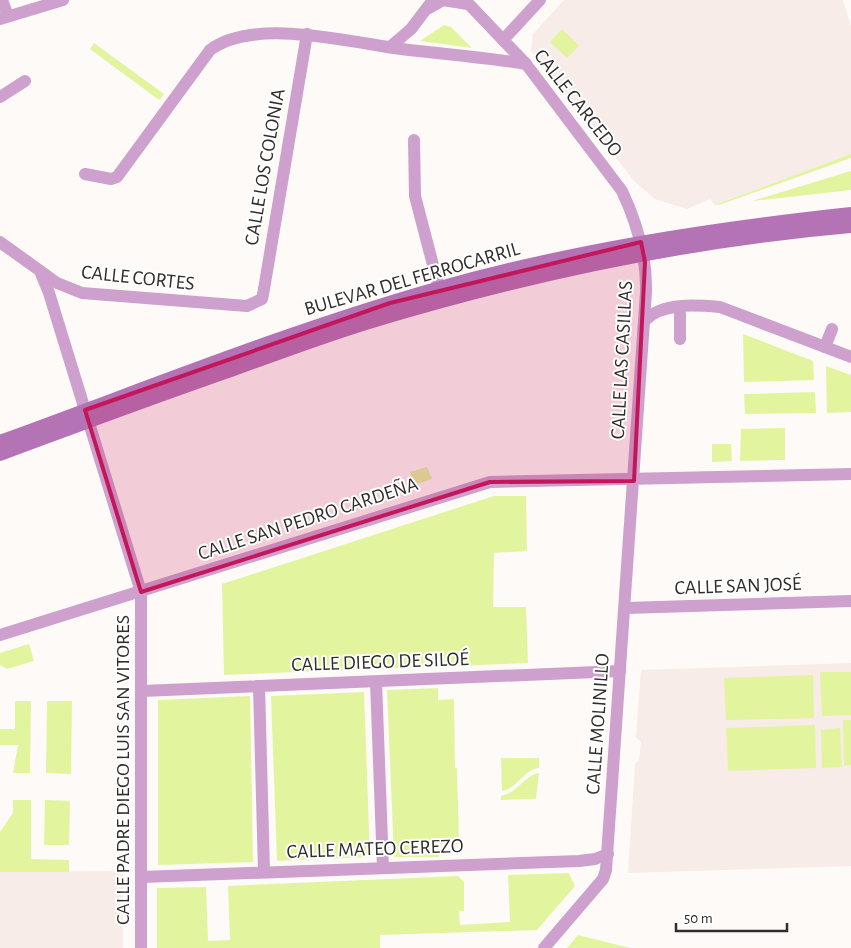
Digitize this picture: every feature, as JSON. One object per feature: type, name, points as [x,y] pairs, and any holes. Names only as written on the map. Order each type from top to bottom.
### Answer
[{"type":"main road","name":"BULEVAR DEL FERROCARRIL","points":[[0,442],[87,416],[370,322],[510,283],[643,248],[750,225],[851,214]]},
{"type":"main road","name":"BULEVAR DEL FERROCARRIL","points":[[0,454],[87,416],[312,328],[439,288],[544,261],[643,248],[735,240],[851,226]]},
{"type":"street","points":[[2,0],[4,18],[63,0]]},
{"type":"street","points":[[390,47],[411,29],[430,5],[443,0],[467,2]]},
{"type":"street","points":[[503,40],[540,0]]},
{"type":"street","name":"CALLE CARCEDO","points":[[467,2],[526,64],[622,191],[632,213],[643,248]]},
{"type":"street","points":[[85,174],[110,179],[118,177],[202,60],[215,46],[234,38],[256,35],[307,34],[390,47],[526,64]]},
{"type":"street","name":"CALLE LOS COLONIA","points":[[256,304],[262,298],[264,289],[307,34]]},
{"type":"street","points":[[0,98],[25,81]]},
{"type":"street","points":[[414,140],[415,196],[439,288]]},
{"type":"street","name":"CALLE CORTES","points":[[0,242],[64,287],[82,293],[217,305],[246,306],[256,304]]},
{"type":"street","name":"CALLE LAS CASILLAS","points":[[634,480],[646,299],[643,248]]},
{"type":"street","name":"CALLE PADRE DIEGO LUIS SAN VITORES","points":[[40,271],[141,592],[142,948]]},
{"type":"street","points":[[55,315],[61,298],[72,293],[82,293]]},
{"type":"street","points":[[646,299],[662,309]]},
{"type":"street","points":[[644,320],[662,309],[698,305],[720,307],[851,357]]},
{"type":"street","points":[[680,314],[680,339]]},
{"type":"street","points":[[825,347],[832,329]]},
{"type":"street","name":"CALLE SAN PEDRO CARDEÑA","points":[[0,635],[490,482],[851,474]]},
{"type":"street","name":"CALLE MOLINILLO","points":[[544,948],[603,879],[608,854],[634,480]]},
{"type":"street","name":"CALLE SAN JOSÉ","points":[[626,608],[851,601]]},
{"type":"street","name":"CALLE DIEGO DE SILOÉ","points":[[142,691],[620,671]]},
{"type":"street","points":[[376,682],[383,868]]},
{"type":"street","points":[[259,686],[264,871]]},
{"type":"street","name":"CALLE MATEO CEREZO","points":[[142,877],[264,871],[579,861],[595,860],[608,854]]},
{"type":"highlighted area","points":[[641,242],[645,262],[634,481],[490,482],[141,592],[85,410],[390,303]]},
{"type":"shaded area","points":[[564,0],[843,0],[851,26],[851,154],[715,205],[710,199],[687,209],[655,199],[635,182],[531,51],[533,34]]},
{"type":"shaded area","points":[[851,663],[851,866],[628,873],[635,764],[639,760],[641,742],[636,737],[641,670]]},
{"type":"shaded area","points":[[123,871],[123,948],[0,948],[0,872]]},
{"type":"green space","points":[[444,25],[451,27],[472,48],[420,41]]},
{"type":"green space","points":[[562,29],[579,46],[567,58],[550,42]]},
{"type":"green space","points":[[94,43],[164,94],[159,100],[90,49]]},
{"type":"green space","points":[[851,154],[851,158],[715,205]]},
{"type":"green space","points":[[851,171],[851,190],[752,201]]},
{"type":"green space","points":[[743,334],[813,361],[814,380],[744,382]]},
{"type":"green space","points":[[826,366],[851,375],[851,412],[827,413]]},
{"type":"green space","points":[[815,392],[816,413],[745,414],[744,394]]},
{"type":"green space","points":[[785,428],[785,460],[740,461],[741,429]]},
{"type":"green space","points":[[712,444],[731,444],[732,461],[712,462]]},
{"type":"green space","points":[[427,467],[432,479],[414,485],[410,472]]},
{"type":"green space","points":[[494,496],[526,496],[527,551],[494,553],[493,607],[526,607],[528,663],[224,675],[222,584]]},
{"type":"green space","points":[[29,644],[34,661],[7,669],[0,665],[0,653]]},
{"type":"green space","points":[[820,672],[851,672],[851,715],[822,716]]},
{"type":"green space","points":[[813,675],[814,718],[726,720],[724,678]]},
{"type":"green space","points":[[438,688],[438,700],[454,699],[459,844],[439,844],[439,857],[394,857],[387,690]]},
{"type":"green space","points":[[364,692],[370,857],[277,861],[271,696]]},
{"type":"green space","points":[[250,696],[253,862],[158,865],[158,700]]},
{"type":"green space","points":[[15,701],[31,701],[30,773],[13,773],[18,745],[0,745],[0,729],[15,729]]},
{"type":"green space","points":[[47,701],[72,701],[71,774],[46,773]]},
{"type":"green space","points":[[843,720],[851,720],[851,765],[844,766]]},
{"type":"green space","points":[[815,725],[816,768],[728,771],[726,728]]},
{"type":"green space","points":[[840,728],[842,767],[822,768],[821,730]]},
{"type":"green space","points":[[501,758],[539,758],[539,768],[533,769],[508,789],[502,791]]},
{"type":"green space","points":[[539,773],[536,799],[501,800],[501,796],[513,791],[530,776]]},
{"type":"green space","points":[[13,800],[31,800],[31,859],[69,860],[69,872],[0,872],[0,832],[13,813]]},
{"type":"green space","points":[[45,800],[70,801],[69,845],[44,845]]},
{"type":"green space","points":[[569,873],[575,886],[537,930],[380,935],[380,948],[157,948],[157,888],[206,887],[208,941],[230,940],[228,886],[458,876],[464,882],[464,911],[459,911],[460,925],[510,922],[508,875]]},
{"type":"green space","points":[[578,935],[630,948],[567,948]]}]
